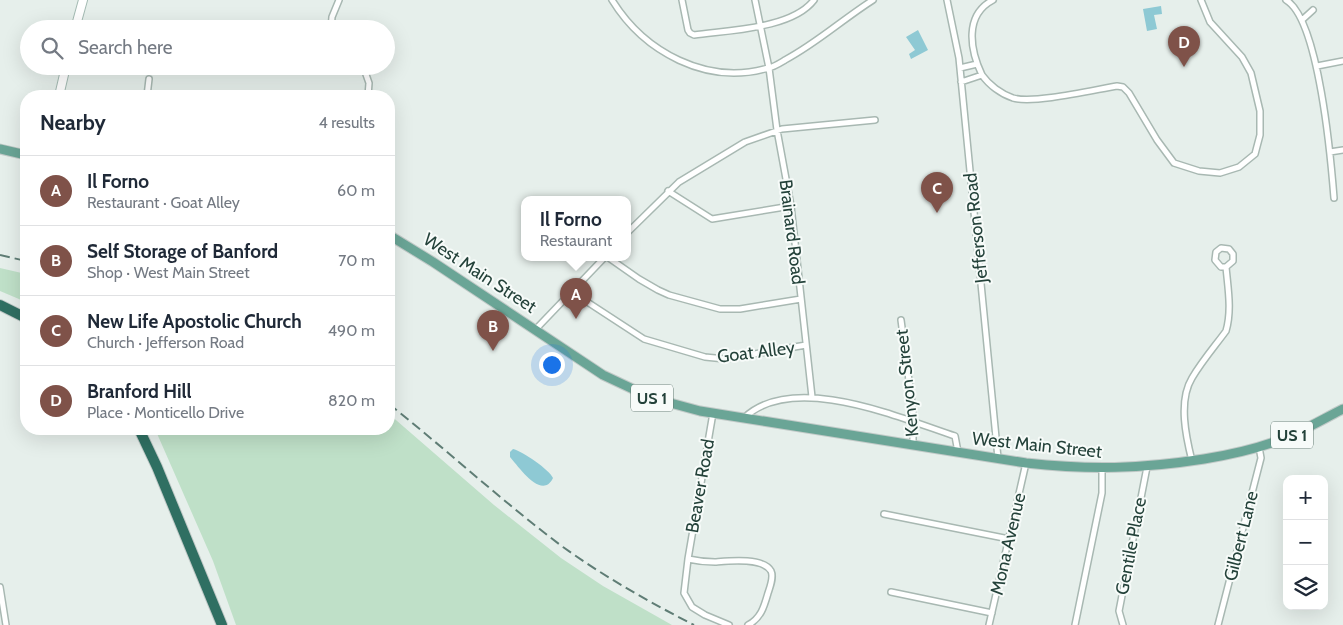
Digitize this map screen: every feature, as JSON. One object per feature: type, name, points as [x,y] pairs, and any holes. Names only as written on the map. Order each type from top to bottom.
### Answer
[{"type":"highway","points":[[0,300],[20,309]]},
{"type":"highway","points":[[0,305],[20,315]]},
{"type":"highway","points":[[142,435],[157,467],[222,625]]},
{"type":"highway","points":[[147,435],[227,625]]},
{"type":"main road","points":[[0,148],[20,153]]},
{"type":"main road","name":"West Main Street","points":[[395,238],[413,248],[603,375],[637,392],[674,405],[713,413],[1026,463],[1068,468],[1102,469],[1147,467],[1192,461],[1259,447],[1295,434],[1343,409]]},
{"type":"street","points":[[77,20],[83,0]]},
{"type":"street","points":[[332,20],[339,0]]},
{"type":"street","points":[[612,0],[631,24],[646,38],[677,60],[710,72],[728,74],[769,68],[793,56],[871,0]]},
{"type":"street","points":[[682,0],[688,30],[694,35],[759,26],[784,20],[798,15],[814,0]]},
{"type":"street","name":"Brainard Road","points":[[755,0],[769,68],[777,130],[791,206],[812,397]]},
{"type":"street","name":"Jefferson Road","points":[[947,0],[957,42],[960,68],[998,458]]},
{"type":"street","points":[[993,0],[978,10],[972,26],[977,64],[987,82],[1012,97],[1023,99],[1064,95],[1117,86],[1123,88],[1129,93],[1157,140],[1174,163],[1199,171],[1220,173],[1239,167],[1255,154],[1260,136],[1260,111],[1255,83],[1251,73],[1242,57],[1210,22],[1201,0]]},
{"type":"street","points":[[1286,0],[1292,3],[1302,20],[1317,66],[1330,152],[1334,198]]},
{"type":"street","points":[[1302,20],[1313,10]]},
{"type":"street","points":[[1317,66],[1343,60]]},
{"type":"street","points":[[960,68],[977,64]]},
{"type":"street","points":[[60,90],[64,75]]},
{"type":"street","points":[[366,75],[369,83],[368,90]]},
{"type":"street","points":[[961,82],[982,75]]},
{"type":"street","points":[[148,90],[149,79]]},
{"type":"street","points":[[631,229],[684,177],[745,142],[777,130],[875,120]]},
{"type":"street","points":[[1330,152],[1343,150]]},
{"type":"street","points":[[668,191],[712,219],[791,206]]},
{"type":"street","points":[[536,330],[601,261]]},
{"type":"street","points":[[614,261],[658,290],[720,310],[740,309],[801,299]]},
{"type":"street","points":[[1192,461],[1184,429],[1186,397],[1190,379],[1226,331],[1230,304],[1226,267]]},
{"type":"street","name":"Goat Alley","points":[[572,292],[644,340],[705,357],[729,358],[806,345]]},
{"type":"street","name":"Kenyon Street","points":[[901,320],[914,422],[913,446]]},
{"type":"street","name":"West Main Street","points":[[744,418],[754,409],[781,400],[812,397],[852,403],[955,436],[958,453]]},
{"type":"street","name":"Beaver Road","points":[[713,413],[684,593],[692,606],[705,615],[729,625]]},
{"type":"street","name":"Gilbert Lane","points":[[1218,625],[1261,458],[1259,447]]},
{"type":"street","name":"Mona Avenue","points":[[989,625],[1026,463]]},
{"type":"street","name":"Gentile Place","points":[[1124,625],[1119,611],[1147,467]]},
{"type":"street","points":[[1075,625],[1102,493],[1102,469]]},
{"type":"street","points":[[884,514],[1009,539]]},
{"type":"street","points":[[688,559],[748,562],[765,565],[770,570],[771,584],[762,614],[748,625]]},
{"type":"street","points":[[0,587],[6,625]]},
{"type":"street","points":[[891,592],[992,613]]},
{"type":"green space","points":[[0,268],[20,273],[20,299],[0,291]]},
{"type":"green space","points":[[395,419],[494,505],[561,558],[603,586],[672,625],[236,625],[213,561],[158,435],[395,435]]},
{"type":"water","points":[[1161,6],[1162,14],[1154,15],[1157,29],[1147,31],[1143,9]]},
{"type":"water","points":[[918,30],[928,50],[911,59],[909,54],[915,50],[906,37]]},
{"type":"water","points":[[513,449],[529,457],[547,470],[553,478],[548,484],[543,486],[537,484],[524,474],[510,457],[510,452]]},
{"type":"railway","points":[[0,255],[20,260]]},
{"type":"railway","points":[[395,409],[563,547],[627,589],[694,625]]},
{"type":"place","name":"Branford Hill","points":[[1184,67]]},
{"type":"place","name":"New Life Apostolic Church","points":[[937,213]]},
{"type":"place","name":"Il Forno","points":[[576,319]]},
{"type":"place","name":"Self Storage of Banford","points":[[493,351]]}]
